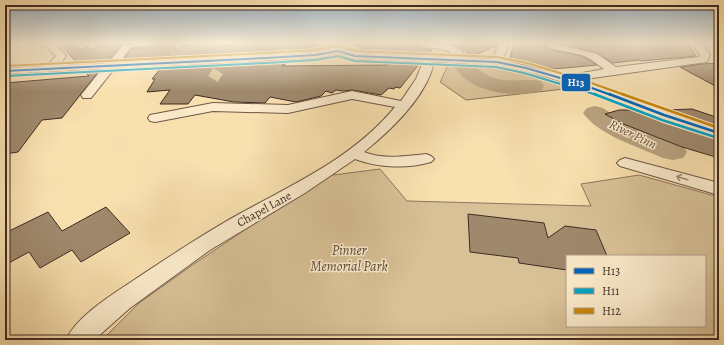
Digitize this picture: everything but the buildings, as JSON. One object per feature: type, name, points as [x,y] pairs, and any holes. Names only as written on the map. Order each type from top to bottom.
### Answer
[{"type":"street","points":[[50,68],[58,59]]},
{"type":"street","points":[[87,95],[117,59]]},
{"type":"street","points":[[5,71],[243,59]]},
{"type":"street","name":"Chapel Lane","points":[[78,340],[89,327],[124,298],[222,232],[312,182],[370,140],[404,105],[424,78],[429,59]]},
{"type":"street","points":[[444,59],[497,62],[519,66],[566,79],[679,121],[719,133]]},
{"type":"street","points":[[597,59],[614,71]]},
{"type":"street","points":[[566,79],[588,74],[703,59]]},
{"type":"street","points":[[218,70],[225,60]]},
{"type":"street","points":[[155,118],[213,107],[288,109],[349,92],[404,105]]},
{"type":"street","points":[[353,153],[372,161],[384,163],[426,158]]},
{"type":"street","points":[[625,163],[719,189]]},
{"type":"green space","points":[[448,65],[517,70],[573,88],[466,100],[440,82]]},
{"type":"green space","name":"Pinner Memorial Park","points":[[380,169],[407,201],[591,206],[581,184],[639,175],[719,197],[719,340],[102,340],[139,303],[325,176]]},
{"type":"waterway","name":"River Pinn","points":[[464,67],[480,80],[487,83],[504,86],[533,86]]},
{"type":"waterway","name":"River Pinn","points":[[595,113],[613,126],[673,152]]},
{"type":"tunnel","points":[[213,79],[218,71]]},
{"type":"transit line","name":"H12","points":[[5,66],[144,59]]},
{"type":"transit line","name":"H13","points":[[5,71],[244,59]]},
{"type":"transit line","name":"H11","points":[[5,76],[320,59]]},
{"type":"transit line","name":"H11","points":[[349,59],[355,61],[496,67],[524,73],[580,89],[662,120],[718,138]]},
{"type":"transit line","name":"H13","points":[[428,59],[497,62],[526,68],[581,84],[664,115],[719,133]]},
{"type":"transit line","name":"H12","points":[[508,59],[527,63],[583,80],[719,128]]}]
